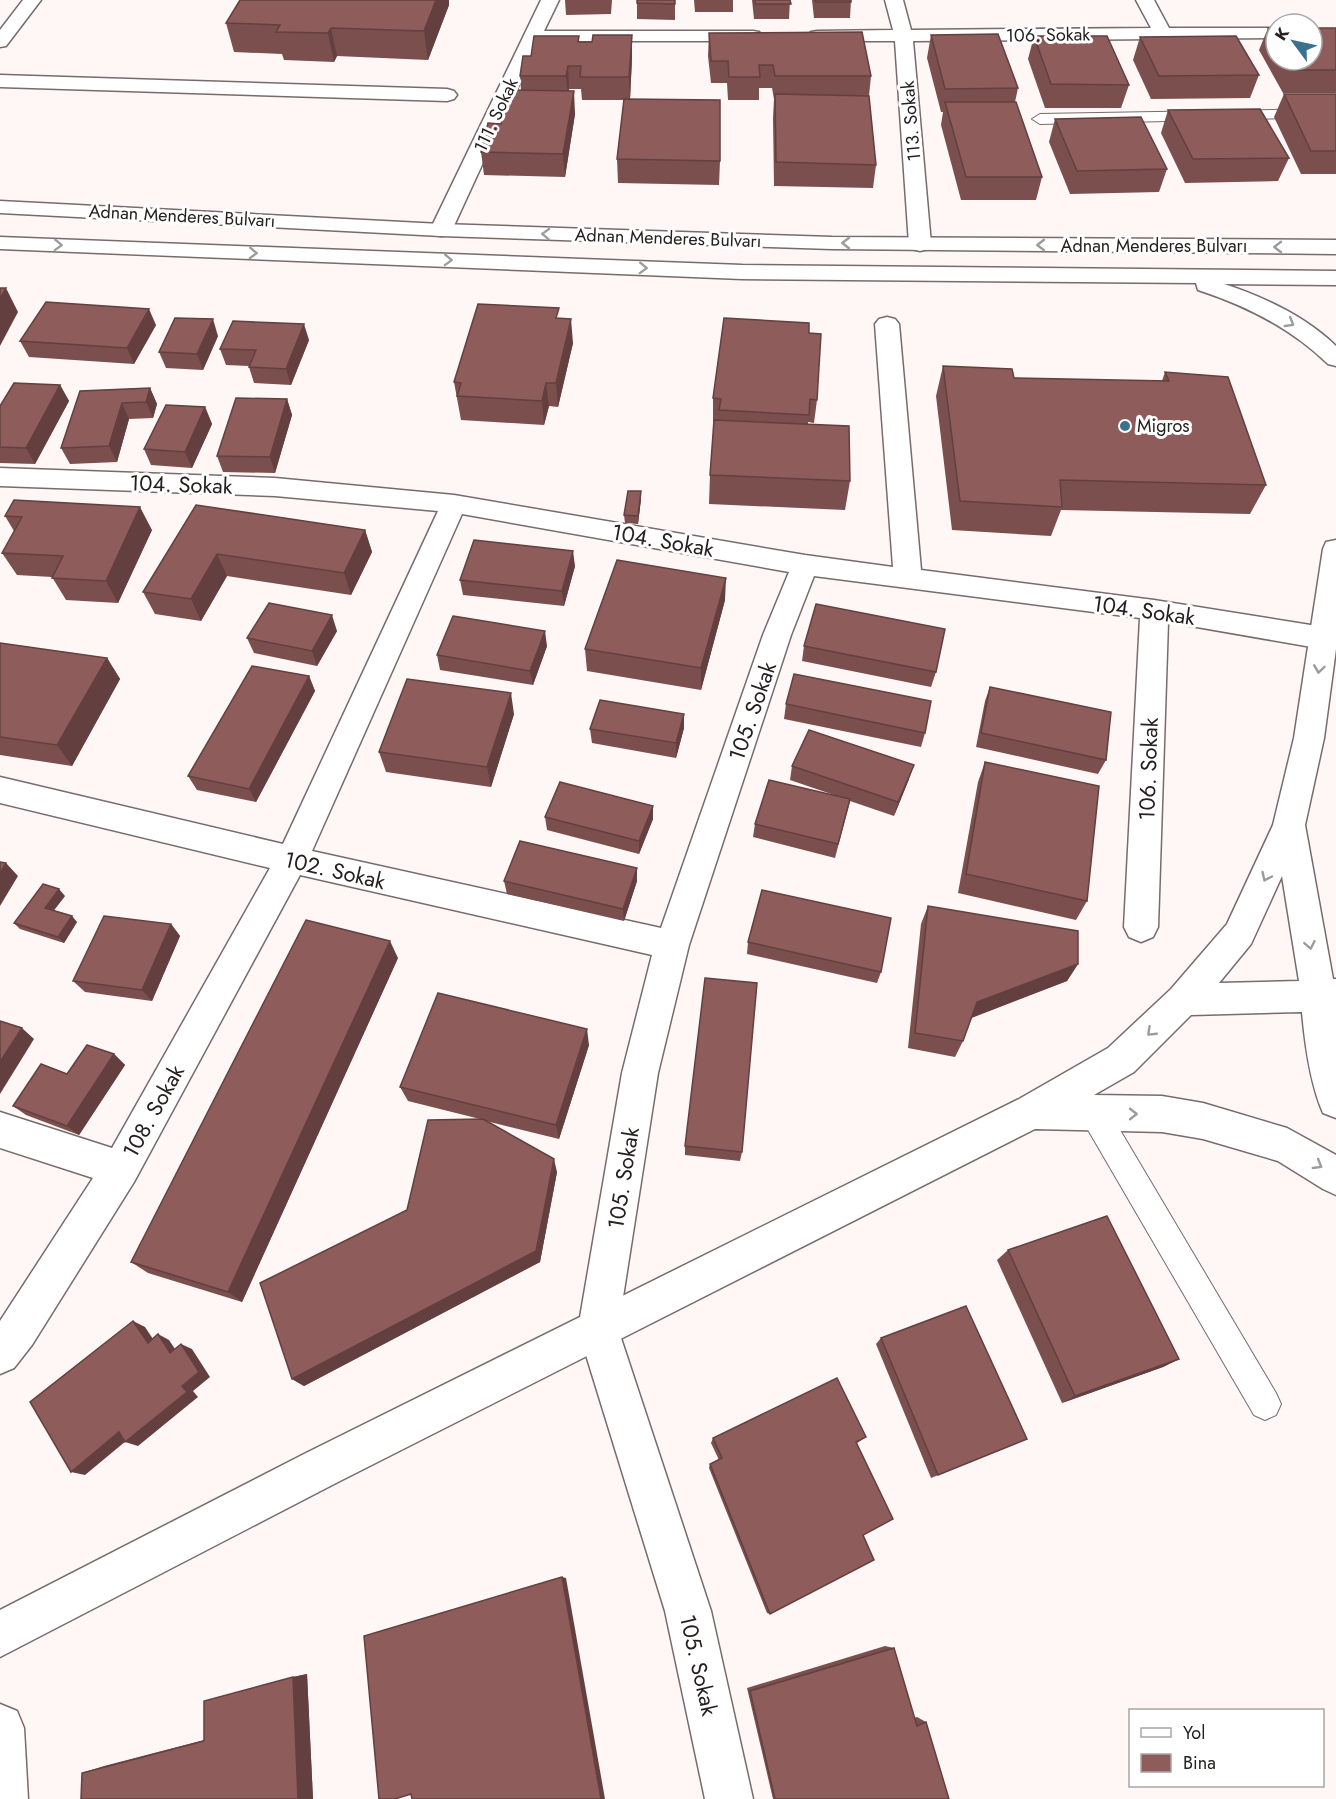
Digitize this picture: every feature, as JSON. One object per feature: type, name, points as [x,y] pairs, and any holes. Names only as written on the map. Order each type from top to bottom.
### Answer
[{"type":"street","points":[[0,42],[32,0]]},
{"type":"street","name":"111. Sokak","points":[[441,230],[550,0]]},
{"type":"street","name":"113. Sokak","points":[[894,0],[904,36],[920,244]]},
{"type":"street","points":[[1145,0],[1163,34]]},
{"type":"street","name":"106. Sokak","points":[[796,36],[1264,33]]},
{"type":"street","points":[[533,36],[772,36]]},
{"type":"street","points":[[0,81],[447,95]]},
{"type":"street","name":"Adnan Menderes Bulvarı","points":[[0,207],[441,230],[832,243],[1336,247]]},
{"type":"street","name":"Adnan Menderes Bulvarı","points":[[0,243],[742,272],[1336,278]]},
{"type":"street","points":[[1178,277],[1215,288],[1274,314],[1322,343],[1336,358]]},
{"type":"street","points":[[887,324],[908,578]]},
{"type":"street","name":"104. Sokak","points":[[0,477],[275,487],[454,504],[805,565],[1154,610],[1323,638]]},
{"type":"street","name":"108. Sokak","points":[[0,1354],[18,1331],[121,1169],[292,860],[454,504]]},
{"type":"street","points":[[0,1634],[321,1468],[1032,1111],[1121,1060],[1183,1000],[1239,934],[1289,825],[1309,738],[1336,549]]},
{"type":"street","name":"105. Sokak","points":[[729,1799],[688,1611],[598,1329],[640,1073],[672,945],[777,635],[805,565]]},
{"type":"street","name":"106. Sokak","points":[[1141,927],[1154,610]]},
{"type":"street","name":"102. Sokak","points":[[0,790],[292,860],[672,945]]},
{"type":"street","points":[[1289,825],[1327,994],[1322,1035],[1336,1101]]},
{"type":"street","points":[[1183,1000],[1327,994]]},
{"type":"street","points":[[1032,1111],[1162,1114],[1203,1121],[1287,1146],[1336,1176]]},
{"type":"street","points":[[0,1130],[121,1169]]},
{"type":"street","points":[[0,1728],[4,1799]]},
{"type":"lane","points":[[1040,119],[1336,113]]},
{"type":"lane","points":[[1094,1113],[1265,1404]]},
{"type":"building","points":[[240,0],[436,0],[424,31],[331,28],[328,33],[276,32],[280,25],[226,23]]},
{"type":"building","points":[[637,0],[675,0],[675,4],[637,3]]},
{"type":"building","points":[[755,0],[790,0],[791,4],[755,4]]},
{"type":"building","points":[[815,0],[851,0],[851,2],[816,2]]},
{"type":"building","points":[[1324,28],[1336,28],[1336,70],[1324,70]]},
{"type":"building","points":[[862,32],[871,76],[775,76],[773,65],[759,65],[760,77],[729,77],[728,61],[711,61],[709,33]]},
{"type":"building","points":[[998,34],[1018,88],[945,89],[931,35]]},
{"type":"building","points":[[593,35],[632,35],[629,77],[580,77],[581,66],[568,66],[566,76],[520,76],[523,56],[531,56],[534,36],[579,36],[578,42],[592,42]]},
{"type":"building","points":[[1034,36],[1107,36],[1129,85],[1051,84]]},
{"type":"building","points":[[1236,36],[1259,75],[1159,76],[1140,37]]},
{"type":"building","points":[[508,90],[574,91],[563,154],[481,152],[488,123],[501,124]]},
{"type":"building","points":[[775,94],[869,96],[876,165],[776,162]]},
{"type":"building","points":[[1284,94],[1336,94],[1336,151],[1311,151]]},
{"type":"building","points":[[624,99],[720,100],[720,161],[617,159]]},
{"type":"building","points":[[945,102],[1016,102],[1042,177],[966,177]]},
{"type":"building","points":[[1260,109],[1289,158],[1193,159],[1168,110]]},
{"type":"building","points":[[1141,117],[1167,169],[1077,171],[1055,119]]},
{"type":"building","points":[[0,288],[6,288],[0,299]]},
{"type":"building","points":[[46,302],[149,309],[127,348],[20,341]]},
{"type":"building","points":[[478,304],[559,308],[556,318],[571,319],[556,383],[546,383],[542,401],[457,396],[461,383],[454,382]]},
{"type":"building","points":[[175,318],[213,319],[197,354],[159,352]]},
{"type":"building","points":[[724,318],[809,323],[809,333],[821,334],[817,400],[810,399],[809,415],[719,410],[721,399],[713,398]]},
{"type":"building","points":[[233,321],[304,324],[286,369],[249,367],[256,350],[220,349]]},
{"type":"building","points":[[943,366],[1012,369],[1014,378],[1169,381],[1165,372],[1228,377],[1266,485],[1060,480],[1062,507],[960,501]]},
{"type":"building","points":[[14,383],[60,385],[26,448],[0,447],[0,406]]},
{"type":"building","points":[[150,388],[146,402],[122,403],[109,446],[61,448],[80,391]]},
{"type":"building","points":[[236,398],[287,399],[270,457],[217,456]]},
{"type":"building","points":[[166,405],[205,407],[185,452],[144,449]]},
{"type":"building","points":[[714,420],[849,426],[850,481],[710,475]]},
{"type":"building","points":[[628,491],[641,491],[638,516],[624,515]]},
{"type":"building","points":[[14,500],[140,507],[106,581],[52,578],[63,556],[2,553],[22,517],[5,516]]},
{"type":"building","points":[[196,505],[365,530],[344,573],[217,554],[191,599],[143,592]]},
{"type":"building","points":[[474,540],[573,551],[562,591],[460,580]]},
{"type":"building","points":[[617,560],[726,578],[701,668],[585,649]]},
{"type":"building","points":[[269,603],[332,615],[312,651],[247,638]]},
{"type":"building","points":[[816,604],[945,629],[936,672],[804,646]]},
{"type":"building","points":[[453,616],[545,631],[530,671],[437,655]]},
{"type":"building","points":[[0,643],[107,658],[57,745],[0,737]]},
{"type":"building","points":[[252,666],[309,676],[249,789],[188,776]]},
{"type":"building","points":[[794,674],[931,701],[925,733],[786,704]]},
{"type":"building","points":[[407,679],[511,693],[487,767],[379,752]]},
{"type":"building","points":[[990,687],[1111,712],[1106,760],[981,733]]},
{"type":"building","points":[[600,700],[684,714],[676,743],[590,729]]},
{"type":"building","points":[[809,730],[914,765],[898,802],[792,766]]},
{"type":"building","points":[[985,762],[1099,786],[1087,901],[966,874]]},
{"type":"building","points":[[769,780],[850,799],[838,844],[755,824]]},
{"type":"building","points":[[560,782],[653,806],[639,841],[545,817]]},
{"type":"building","points":[[520,841],[637,868],[623,909],[504,881]]},
{"type":"building","points":[[0,862],[6,863],[0,873]]},
{"type":"building","points":[[43,884],[59,889],[45,908],[72,916],[58,937],[14,923]]},
{"type":"building","points":[[762,890],[891,918],[881,972],[748,942]]},
{"type":"building","points":[[928,906],[1078,931],[1078,964],[977,1002],[963,1041],[915,1033]]},
{"type":"building","points":[[104,916],[171,924],[142,990],[73,981]]},
{"type":"building","points":[[306,920],[390,941],[228,1292],[131,1262]]},
{"type":"building","points":[[705,978],[757,983],[742,1152],[685,1146]]},
{"type":"building","points":[[438,993],[587,1029],[556,1125],[400,1087]]},
{"type":"building","points":[[0,1021],[22,1028],[0,1062]]},
{"type":"building","points":[[87,1045],[114,1054],[67,1126],[13,1106],[41,1064],[67,1074]]},
{"type":"building","points":[[483,1119],[554,1159],[536,1251],[292,1379],[260,1283],[407,1210],[428,1120]]},
{"type":"building","points":[[1107,1216],[1179,1359],[1075,1396],[1008,1250]]},
{"type":"building","points":[[966,1306],[1027,1439],[938,1475],[881,1338]]},
{"type":"building","points":[[133,1321],[148,1343],[158,1334],[170,1353],[181,1344],[199,1372],[182,1386],[187,1392],[125,1442],[119,1432],[71,1472],[30,1402]]},
{"type":"building","points":[[837,1378],[866,1437],[856,1442],[893,1519],[863,1535],[874,1560],[770,1614],[710,1464],[722,1458],[713,1438]]},
{"type":"building","points":[[562,1577],[601,1799],[412,1799],[411,1794],[395,1799],[379,1799],[364,1636]]},
{"type":"building","points":[[894,1648],[917,1726],[926,1722],[949,1799],[775,1799],[750,1691]]},
{"type":"building","points":[[293,1677],[298,1799],[81,1799],[82,1773],[204,1741],[204,1701]]},
{"type":"place","name":"Migros","points":[[1125,426]]}]
